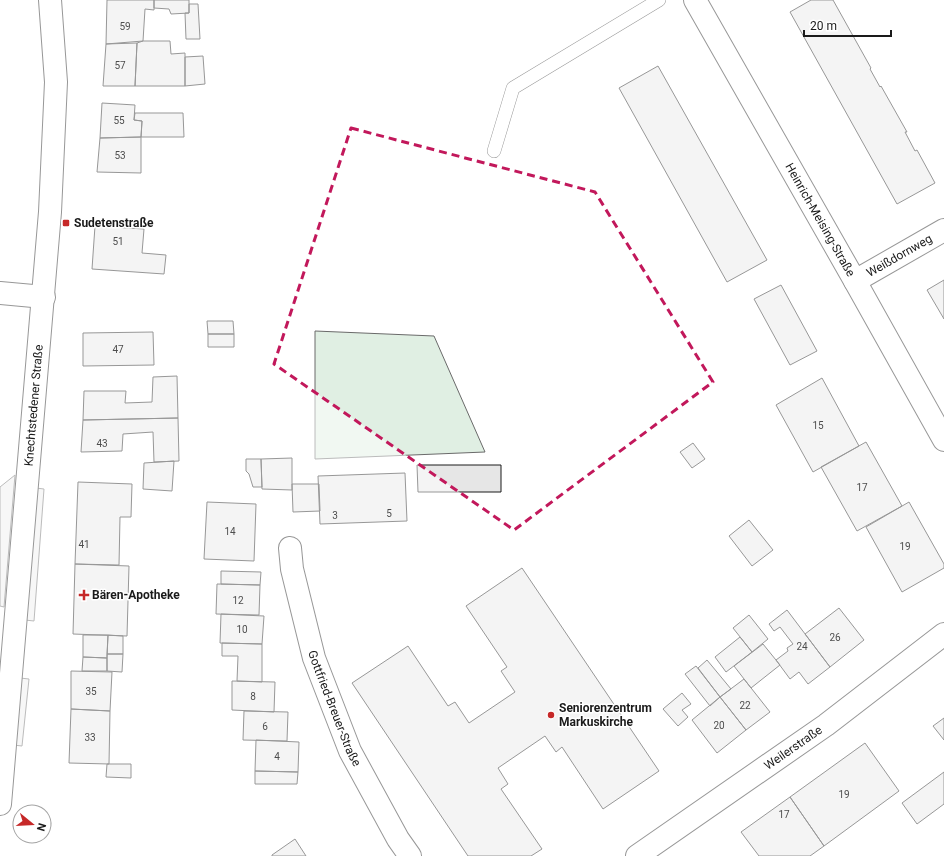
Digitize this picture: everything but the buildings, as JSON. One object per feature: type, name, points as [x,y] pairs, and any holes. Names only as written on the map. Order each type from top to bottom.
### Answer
[{"type":"street","name":"Knechtstedener Straße","points":[[0,804],[50,212],[56,82],[51,2]]},
{"type":"street","name":"Heinrich-Meising-Straße","points":[[703,3],[944,440]]},
{"type":"street","name":"Weißdornweg","points":[[855,281],[944,230]]},
{"type":"street","points":[[0,294],[44,297]]},
{"type":"street","name":"Gottfried-Breuer-Straße","points":[[290,548],[292,569],[314,658],[350,751],[398,839],[410,856]]},
{"type":"street","name":"Weilerstraße","points":[[637,856],[826,725],[944,634]]},
{"type":"lane","points":[[494,151],[513,88],[659,0]]},
{"type":"highlighted area","points":[[351,128],[595,192],[713,382],[514,530],[274,364]]},
{"type":"green space","points":[[315,331],[434,336],[485,452],[315,459]]},
{"type":"shaded area","points":[[15,475],[4,607],[0,606],[0,487]]},
{"type":"shaded area","points":[[36,488],[44,489],[34,621],[25,620]]},
{"type":"shaded area","points":[[20,678],[29,679],[22,746],[13,745]]},
{"type":"place","name":"Sudetenstraße","points":[[66,223]]},
{"type":"place","name":"Bären-Apotheke","points":[[84,595]]},
{"type":"place","name":"Seniorenzentrum Markuskirche","points":[[551,715]]}]
